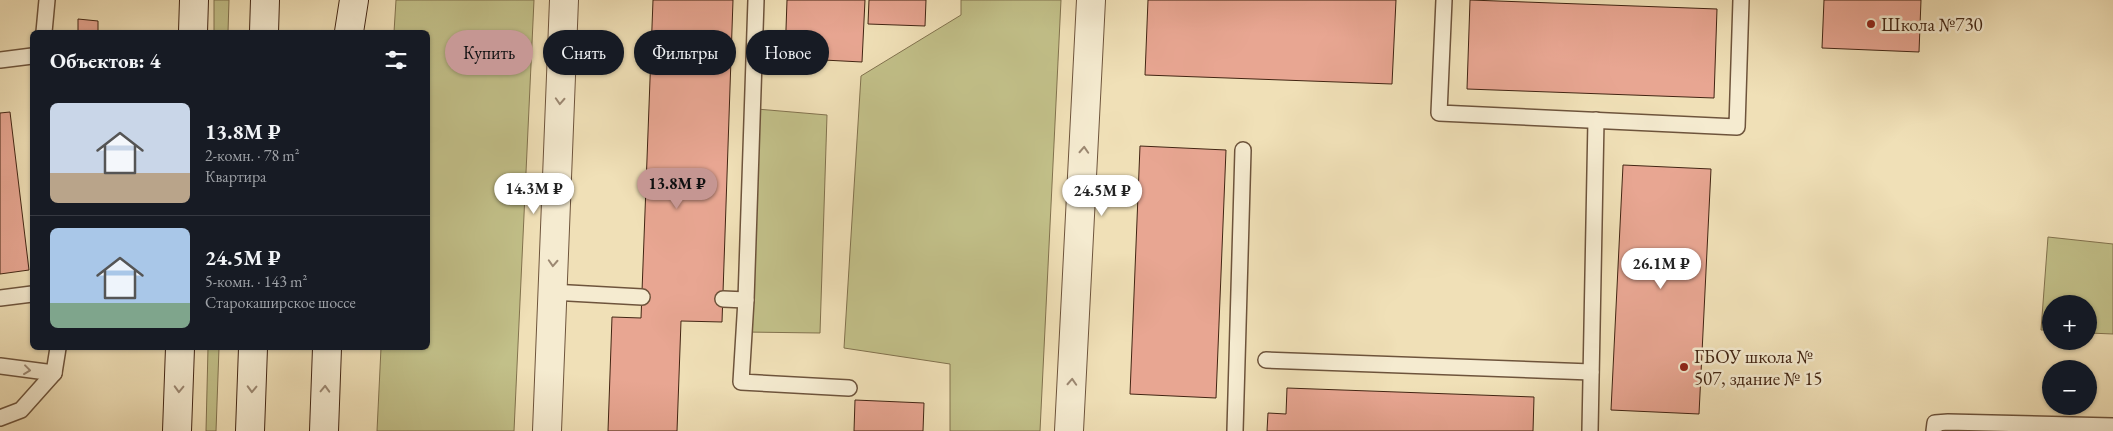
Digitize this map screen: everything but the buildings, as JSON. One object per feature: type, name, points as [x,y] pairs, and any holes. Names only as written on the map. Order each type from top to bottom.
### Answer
[{"type":"street","points":[[193,30],[194,0]]},
{"type":"street","points":[[264,30],[265,0]]},
{"type":"street","points":[[335,30],[336,0]]},
{"type":"street","points":[[349,30],[354,0]]},
{"type":"street","points":[[547,431],[564,0]]},
{"type":"street","points":[[1070,431],[1091,0]]},
{"type":"street","points":[[177,431],[180,350]]},
{"type":"street","points":[[250,431],[253,350]]},
{"type":"street","points":[[324,431],[327,350]]},
{"type":"lane","points":[[44,30],[47,0]]},
{"type":"lane","points":[[756,0],[746,300],[741,382],[849,388]]},
{"type":"lane","points":[[1444,0],[1439,113],[1738,127],[1742,0]]},
{"type":"lane","points":[[0,60],[30,56]]},
{"type":"lane","points":[[1590,431],[1596,120]]},
{"type":"lane","points":[[1235,431],[1243,150]]},
{"type":"lane","points":[[551,292],[642,297]]},
{"type":"lane","points":[[0,298],[30,294]]},
{"type":"lane","points":[[723,299],[746,300]]},
{"type":"lane","points":[[0,418],[21,410],[54,373],[58,350]]},
{"type":"lane","points":[[1266,360],[1591,372]]},
{"type":"lane","points":[[0,366],[54,373]]},
{"type":"lane","points":[[1934,431],[1935,422],[2113,426]]},
{"type":"shaded area","points":[[214,0],[229,0],[228,30],[214,30]]},
{"type":"shaded area","points":[[396,0],[534,0],[533,30],[445,30],[445,75],[531,75],[514,431],[377,431],[381,350],[430,350],[430,30],[394,30]]},
{"type":"shaded area","points":[[961,0],[1061,0],[1040,431],[950,431],[950,364],[844,348],[861,76],[961,15]]},
{"type":"shaded area","points":[[745,108],[827,115],[820,333],[744,332]]},
{"type":"shaded area","points":[[2048,237],[2113,244],[2113,334],[2097,333],[2097,295],[2044,295]]},
{"type":"shaded area","points":[[208,350],[219,350],[216,431],[206,431]]},
{"type":"place","name":"Школа №730","points":[[1871,24]]},
{"type":"place","name":"ГБОУ школа № 507, здание № 15","points":[[1684,367]]}]
